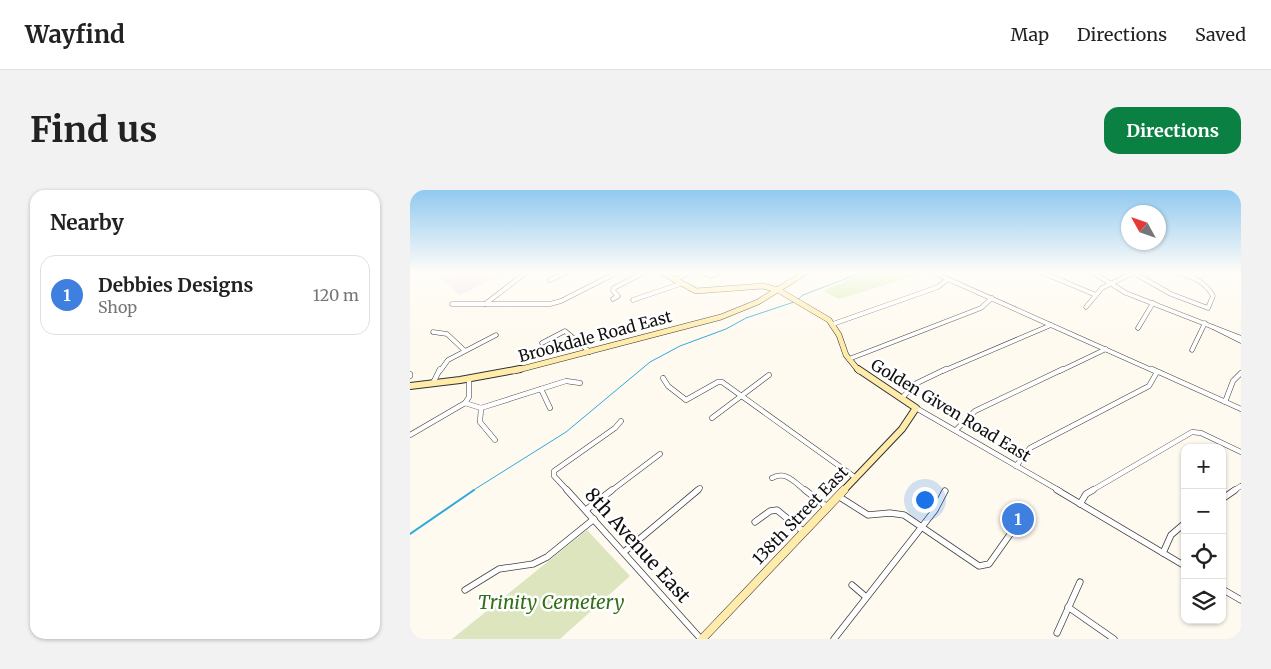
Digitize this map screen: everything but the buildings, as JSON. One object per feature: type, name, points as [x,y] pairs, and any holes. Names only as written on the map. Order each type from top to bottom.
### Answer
[{"type":"street","points":[[485,304],[495,293]]},
{"type":"street","points":[[452,304],[552,304],[575,293]]},
{"type":"street","points":[[613,299],[618,296],[615,293]]},
{"type":"street","points":[[633,300],[654,293]]},
{"type":"street","name":"Brookdale Road East","points":[[410,386],[469,381],[509,373],[725,314],[773,293]]},
{"type":"street","points":[[783,293],[833,324],[921,293]]},
{"type":"street","points":[[980,293],[1241,409]]},
{"type":"street","points":[[1086,307],[1096,295],[1091,293]]},
{"type":"street","points":[[1130,293],[1241,339]]},
{"type":"street","points":[[1169,293],[1208,308],[1213,296],[1211,293]]},
{"type":"street","points":[[849,359],[981,308],[992,298]]},
{"type":"street","points":[[1138,328],[1153,303]]},
{"type":"street","points":[[1192,350],[1205,323]]},
{"type":"street","name":"Golden Given Road East","points":[[833,324],[849,359],[864,375],[916,408],[1181,564]]},
{"type":"street","points":[[902,398],[915,384],[926,378],[1051,325]]},
{"type":"street","points":[[542,343],[565,331],[590,352]]},
{"type":"street","points":[[433,332],[447,334],[464,350]]},
{"type":"street","points":[[432,384],[443,364],[464,350],[496,334]]},
{"type":"street","points":[[956,430],[975,411],[1106,349]]},
{"type":"street","points":[[1016,466],[1030,448],[1149,386],[1157,372]]},
{"type":"street","points":[[1225,402],[1233,381],[1241,373]]},
{"type":"street","points":[[712,418],[769,375]]},
{"type":"street","points":[[663,378],[665,384],[680,396],[691,400],[720,381],[856,478]]},
{"type":"street","points":[[410,435],[465,403],[469,396],[469,381]]},
{"type":"street","points":[[465,403],[481,408],[566,381],[580,383]]},
{"type":"street","points":[[541,389],[550,408]]},
{"type":"street","points":[[481,408],[480,422],[494,440]]},
{"type":"street","name":"138th Street East","points":[[702,639],[902,429],[916,408]]},
{"type":"street","name":"8th Avenue East","points":[[621,421],[615,428],[554,471],[556,479],[702,639]]},
{"type":"street","points":[[1080,504],[1086,494],[1192,432],[1201,433],[1241,452]]},
{"type":"street","points":[[586,510],[660,454]]},
{"type":"street","points":[[772,478],[779,474],[785,476],[827,507]]},
{"type":"street","points":[[1226,496],[1241,486]]},
{"type":"street","points":[[624,552],[700,488]]},
{"type":"street","points":[[834,639],[922,526],[945,492]]},
{"type":"street","points":[[838,496],[865,514],[872,516],[898,513],[922,526],[975,565],[985,565],[1011,533]]},
{"type":"street","points":[[755,522],[772,510],[777,510],[804,532]]},
{"type":"street","points":[[464,590],[499,569],[533,564],[547,557],[594,519]]},
{"type":"street","points":[[1163,553],[1171,535],[1181,526]]},
{"type":"street","points":[[1056,633],[1080,582]]},
{"type":"street","points":[[852,585],[866,597]]},
{"type":"street","points":[[1226,591],[1241,600]]},
{"type":"street","points":[[1068,607],[1114,639]]},
{"type":"green space","points":[[827,293],[859,293],[839,299]]},
{"type":"green space","name":"Trinity Cemetery","points":[[587,530],[630,576],[560,639],[452,639]]},
{"type":"waterway","points":[[797,300],[808,293]]},
{"type":"waterway","points":[[472,491],[566,432],[650,362],[680,346],[726,329],[746,318],[794,302]]},
{"type":"waterway","points":[[410,534],[474,490]]},
{"type":"place","name":"Debbies Designs","points":[[1018,519]]}]
